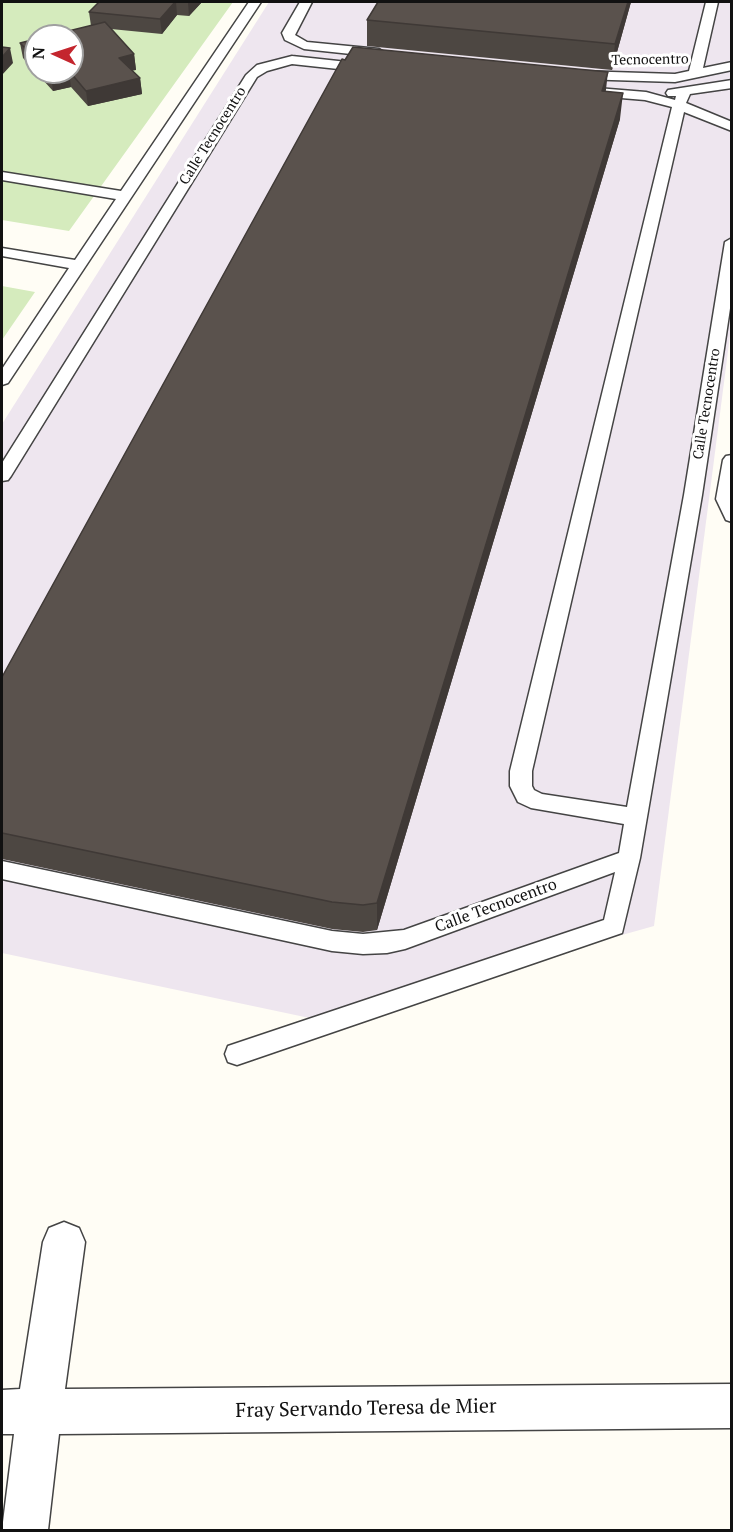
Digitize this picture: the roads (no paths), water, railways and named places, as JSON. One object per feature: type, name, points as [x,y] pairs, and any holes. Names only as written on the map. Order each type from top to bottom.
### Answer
[{"type":"street","points":[[25,1530],[20,1412],[64,1242]]},
{"type":"street","name":"Fray Servando Teresa de Mier","points":[[20,1412],[732,1406]]},
{"type":"lane","points":[[2,380],[255,2]]},
{"type":"lane","points":[[306,2],[288,33],[294,41],[304,45],[395,55]]},
{"type":"lane","points":[[695,74],[712,2]]},
{"type":"lane","name":"Calle Tecnocentro","points":[[2,476],[252,75],[262,68],[292,60],[385,70]]},
{"type":"lane","name":"Tecnocentro","points":[[566,74],[675,78],[732,66]]},
{"type":"lane","points":[[581,91],[682,98],[732,84]]},
{"type":"lane","points":[[682,98],[732,127]]},
{"type":"lane","points":[[635,817],[539,802],[526,796],[521,786],[521,771],[682,98]]},
{"type":"lane","points":[[2,176],[123,196]]},
{"type":"lane","name":"Calle Tecnocentro","points":[[2,870],[332,941],[363,944],[387,943],[405,939],[628,858],[693,495],[732,242]]},
{"type":"lane","points":[[2,252],[78,265]]},
{"type":"lane","name":"Calle Tecnocentro","points":[[693,495],[728,507],[732,460]]},
{"type":"lane","points":[[237,1054],[614,926],[628,858]]}]
